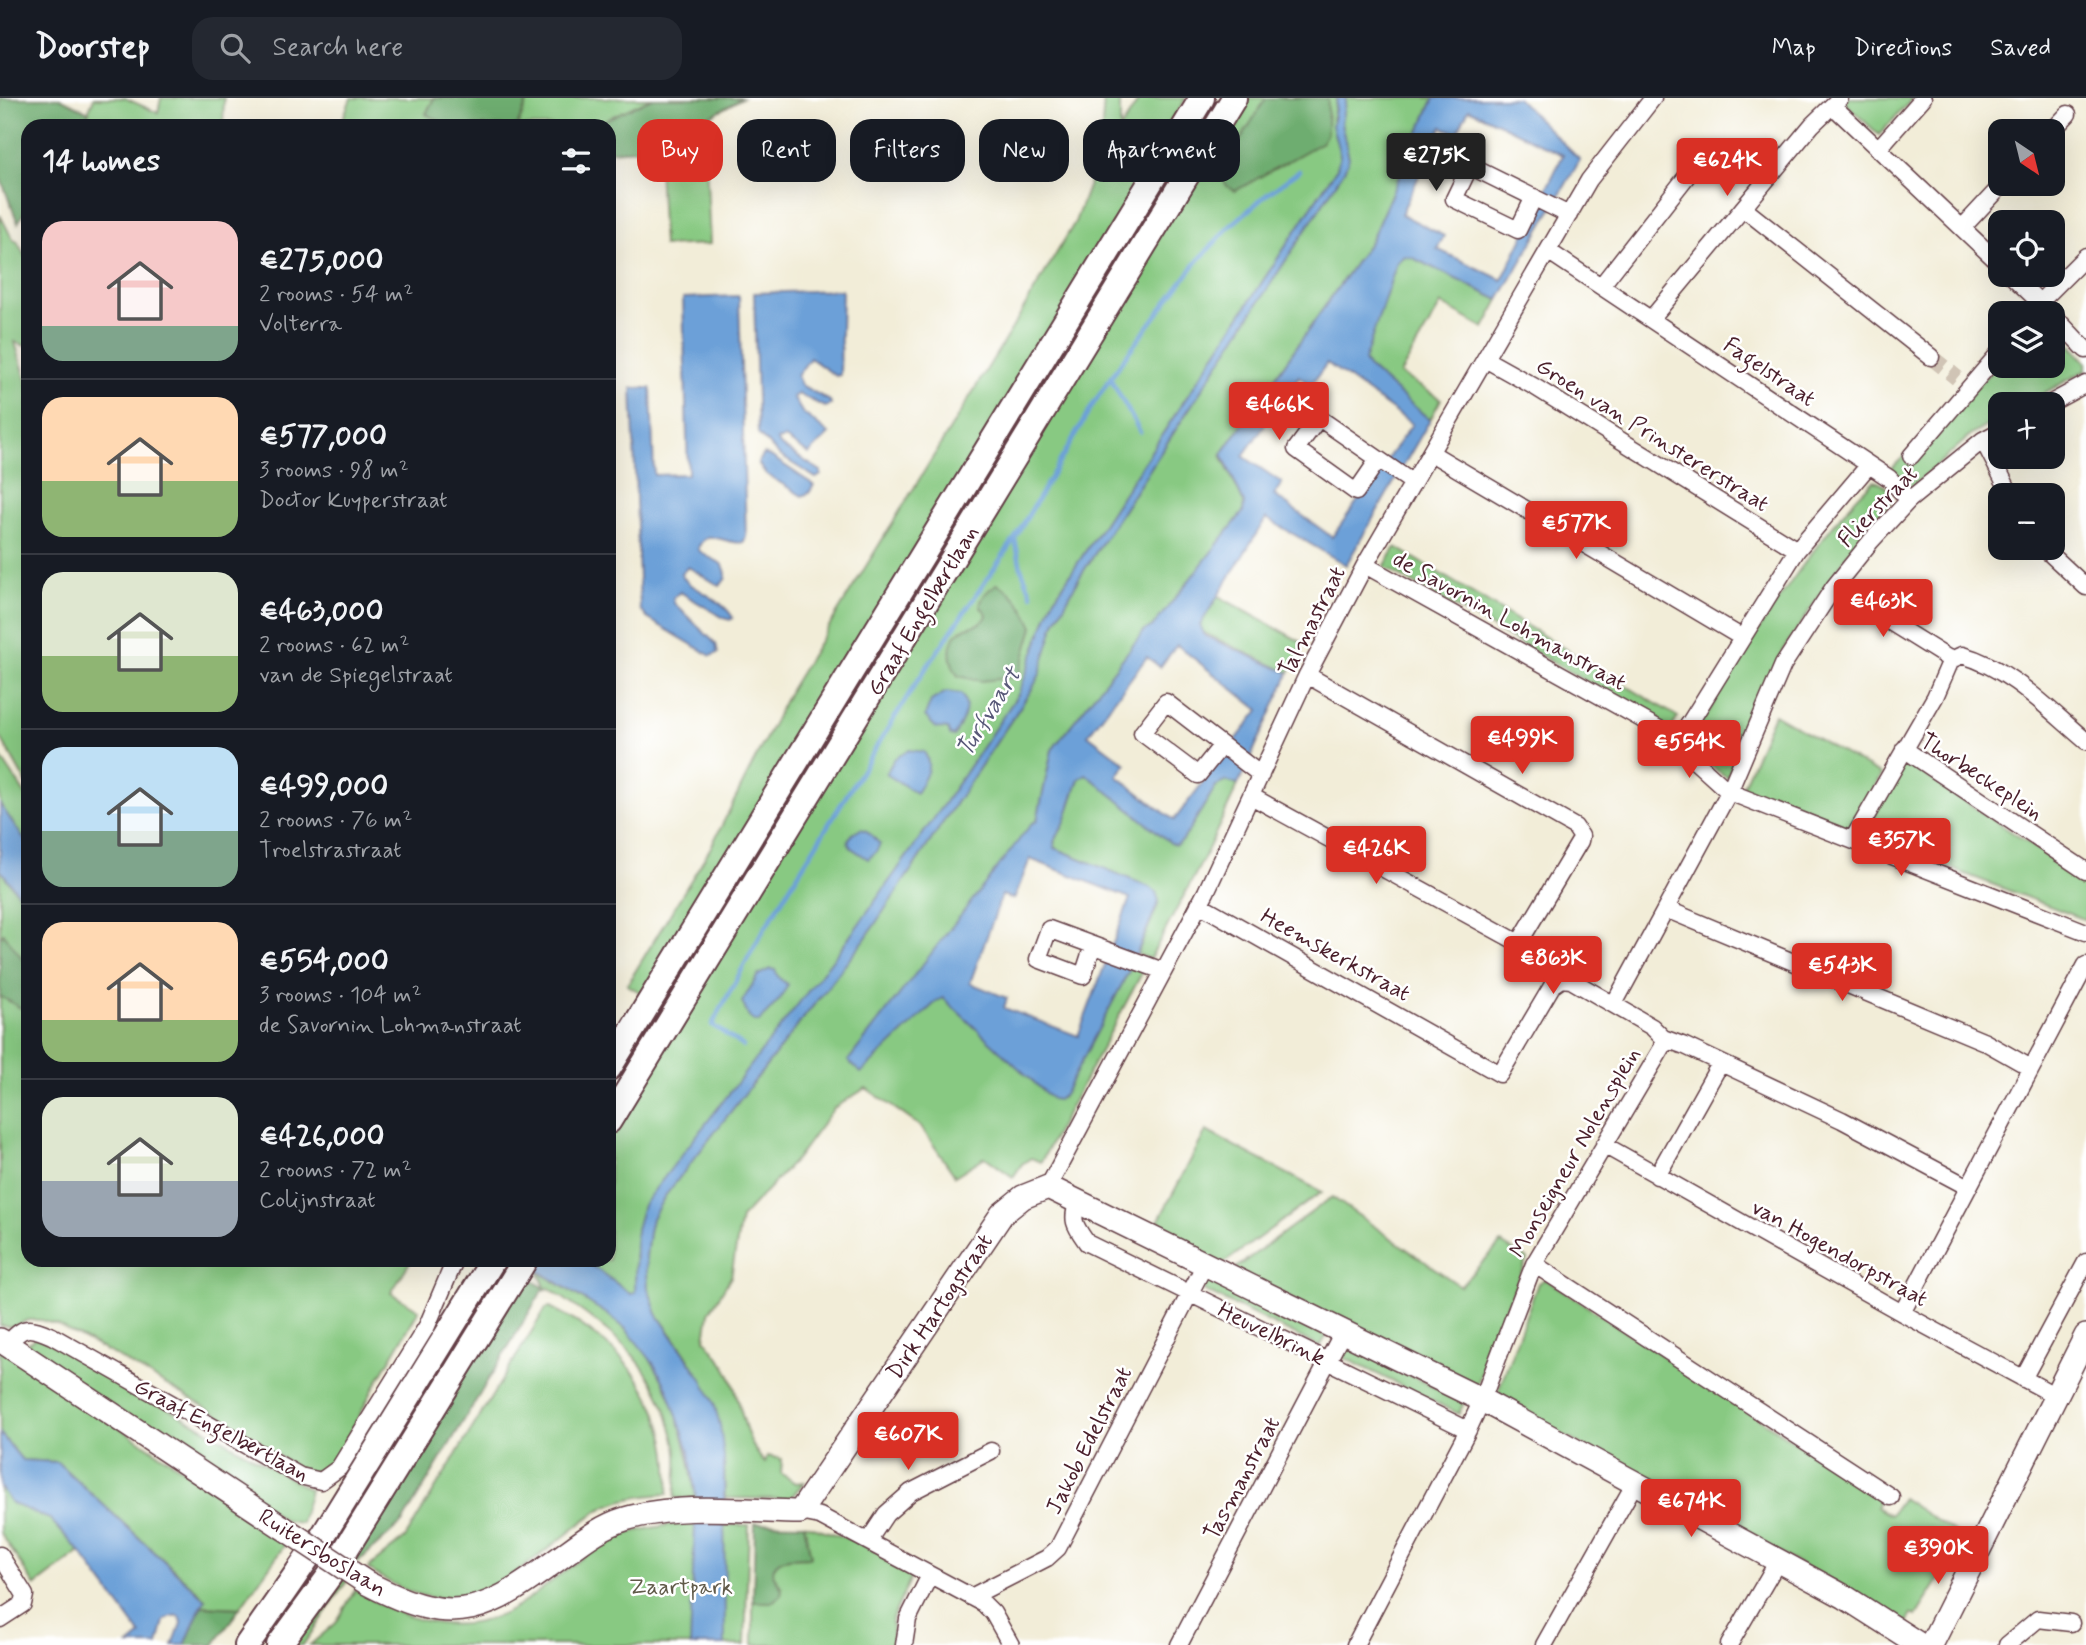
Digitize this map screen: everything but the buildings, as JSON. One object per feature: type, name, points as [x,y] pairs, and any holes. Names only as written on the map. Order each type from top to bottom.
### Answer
[{"type":"main road","name":"Graaf Engelbertlaan","points":[[616,1057],[1202,98]]},
{"type":"main road","name":"Graaf Engelbertlaan","points":[[616,1110],[1234,98]]},
{"type":"main road","points":[[247,1645],[324,1534],[489,1267]]},
{"type":"main road","points":[[279,1645],[330,1575],[520,1267]]},
{"type":"street","name":"Talmastraat","points":[[1048,1187],[1199,904],[1307,675],[1365,565],[1406,479],[1430,453],[1548,251],[1549,205],[1602,160],[1653,98]]},
{"type":"street","points":[[1878,149],[1923,98]]},
{"type":"street","points":[[1651,319],[1812,125],[1837,102],[1878,149],[1988,253]]},
{"type":"street","points":[[2063,119],[2068,114]]},
{"type":"street","points":[[1470,166],[1549,205],[1518,230],[1454,199],[1470,166]]},
{"type":"street","points":[[1601,286],[1694,167]]},
{"type":"street","points":[[1962,228],[1992,196]]},
{"type":"street","points":[[1743,208],[1931,357]]},
{"type":"street","name":"Fagelstraat","points":[[1548,251],[1889,478],[1909,500]]},
{"type":"street","points":[[2050,301],[2086,256]]},
{"type":"street","points":[[2023,287],[2036,301]]},
{"type":"street","points":[[2065,330],[2086,350]]},
{"type":"street","name":"Groen van Prinstererstraat","points":[[1485,359],[1535,387],[1797,550]]},
{"type":"street","points":[[1911,456],[1963,383],[1988,362]]},
{"type":"street","points":[[2065,395],[2086,384]]},
{"type":"street","points":[[1381,462],[1356,492],[1296,449],[1319,418],[1406,479]]},
{"type":"street","name":"Flierstraat","points":[[1614,1004],[1729,792],[1783,665],[1834,587],[1909,500],[1988,437]]},
{"type":"street","points":[[1983,440],[2005,483]]},
{"type":"street","points":[[1430,453],[1741,637]]},
{"type":"street","points":[[1679,740],[1797,550],[1869,465]]},
{"type":"street","points":[[2057,560],[2086,587]]},
{"type":"street","name":"de Savornin Lohmanstraat","points":[[1365,565],[1679,740],[1696,762],[1729,792]]},
{"type":"street","points":[[1834,587],[1951,660]]},
{"type":"street","points":[[1904,749],[1935,697],[1951,660],[1962,655],[1979,660],[2013,680],[2086,741]]},
{"type":"street","points":[[1307,675],[1579,831],[1580,841],[1519,943]]},
{"type":"street","points":[[1225,748],[1198,775],[1142,733],[1166,702],[1261,775]]},
{"type":"street","name":"Thorbeckeplein","points":[[1853,839],[1904,749],[2086,871]]},
{"type":"street","points":[[1729,792],[2086,932]]},
{"type":"street","name":"Monseigneur Nolensplein","points":[[1251,796],[1519,943],[1548,961],[1562,979],[1571,980],[1614,1004],[1658,1031],[1663,1038],[1662,1048],[1534,1264],[1482,1400]]},
{"type":"street","name":"Heemskerkstraat","points":[[1199,904],[1500,1074],[1552,986],[1562,979]]},
{"type":"street","points":[[1666,909],[1985,1042],[2031,1068]]},
{"type":"street","points":[[1093,945],[1163,971]]},
{"type":"street","points":[[1902,1313],[2086,965]]},
{"type":"street","points":[[1663,1038],[1843,1120],[1968,1187]]},
{"type":"street","points":[[1657,1176],[1720,1064]]},
{"type":"street","name":"van Hogendorpstraat","points":[[1604,1145],[1902,1313],[2056,1396]]},
{"type":"street","name":"Heuvelbrink","points":[[1048,1187],[1482,1400],[1845,1597],[1920,1645]]},
{"type":"street","name":"Dirk Hartogstraat","points":[[800,1513],[1002,1214],[1023,1197],[1048,1187]]},
{"type":"street","name":"Heuvelbrink","points":[[1078,1202],[1073,1214],[1075,1227],[1087,1243],[1468,1430]]},
{"type":"street","points":[[2023,1379],[2086,1262]]},
{"type":"street","name":"Jakob Edelstraat","points":[[971,1597],[1046,1558],[1058,1548],[1205,1264]]},
{"type":"street","points":[[1534,1264],[1891,1497]]},
{"type":"street","name":"Graaf Engelbertlaan","points":[[4,1343],[18,1332],[34,1328],[300,1476],[321,1481],[339,1468],[426,1326],[452,1267]]},
{"type":"street","name":"Tasmanstraat","points":[[1179,1645],[1343,1332]]},
{"type":"street","points":[[1931,1645],[2086,1336]]},
{"type":"street","name":"Ruitersboslaan","points":[[4,1343],[367,1583],[393,1596],[428,1608],[448,1610],[476,1607],[502,1598],[594,1533],[609,1525],[641,1515],[682,1511],[800,1513]]},
{"type":"street","points":[[1355,1645],[1482,1400]]},
{"type":"street","points":[[868,1541],[886,1514],[904,1497],[991,1451]]},
{"type":"street","points":[[1544,1645],[1634,1483]]},
{"type":"street","points":[[800,1513],[820,1516],[988,1606],[1011,1645]]},
{"type":"street","points":[[0,1555],[25,1595],[23,1604],[0,1619]]},
{"type":"street","points":[[1729,1645],[1778,1561]]},
{"type":"street","points":[[904,1645],[908,1619],[930,1575]]},
{"type":"street","points":[[2007,1645],[2038,1619],[2071,1623]]},
{"type":"green space","points":[[0,98],[60,98],[89,112],[86,119],[21,119],[21,218],[18,223],[0,177]]},
{"type":"green space","points":[[94,98],[125,98],[158,113],[161,98],[224,98],[223,119],[85,119]]},
{"type":"green space","points":[[351,98],[434,98],[426,114],[436,119],[343,119]]},
{"type":"green space","points":[[434,98],[529,98],[520,119],[436,119],[426,114]]},
{"type":"green space","points":[[529,98],[652,98],[607,119],[520,119]]},
{"type":"green space","points":[[652,98],[742,98],[704,119],[637,119],[637,149],[616,151],[616,119],[607,119]]},
{"type":"green space","points":[[1104,98],[1120,98],[1120,119],[1103,119]]},
{"type":"green space","points":[[1140,98],[1186,98],[1174,119],[1127,119]]},
{"type":"green space","points":[[1242,98],[1337,98],[1332,119],[1340,155],[1337,168],[1053,601],[1019,693],[846,942],[758,1057],[636,1229],[635,1292],[631,1294],[594,1267],[616,1267],[616,1124],[1191,182],[1240,182],[1240,119],[1229,119]]},
{"type":"green space","points":[[1266,98],[1328,98],[1327,133],[1322,142],[1235,191],[1224,182],[1240,182],[1240,140]]},
{"type":"green space","points":[[1346,98],[1434,98],[1371,240],[1221,455],[1244,503],[1243,512],[1153,626],[1144,631],[1052,750],[1037,821],[937,1001],[946,999],[1062,1098],[1131,967],[1143,971],[1041,1162],[1031,1158],[1022,1164],[1013,1177],[985,1157],[955,1176],[921,1127],[866,1088],[834,1108],[797,1158],[741,1218],[731,1277],[709,1313],[705,1339],[728,1371],[747,1432],[757,1453],[765,1463],[767,1456],[782,1459],[781,1473],[795,1483],[804,1482],[790,1499],[725,1498],[724,1457],[714,1403],[686,1354],[657,1314],[648,1288],[646,1256],[652,1218],[665,1196],[865,939],[1032,689],[1055,623],[1079,578],[1344,171],[1349,158],[1341,123]]},
{"type":"green space","points":[[1848,98],[1913,98],[1879,135],[1844,102]]},
{"type":"green space","points":[[660,182],[707,182],[710,244],[663,246]]},
{"type":"green space","points":[[1090,182],[1137,182],[1061,313],[645,995],[627,985],[711,847],[790,690],[1075,222]]},
{"type":"green space","points":[[0,215],[13,240],[17,241],[21,249],[21,344],[15,342],[21,362],[21,774],[0,736]]},
{"type":"green space","points":[[1404,256],[1499,300],[1484,328],[1441,304],[1400,374],[1441,399],[1430,420],[1364,361],[1397,262]]},
{"type":"green space","points":[[2065,339],[2086,362],[2086,370],[2046,392],[1988,392],[1988,425],[1971,435],[1913,486],[1905,485],[1889,471],[1988,375],[1988,378],[2065,378]]},
{"type":"green space","points":[[1874,481],[1887,489],[1891,502],[1853,546],[1783,650],[1727,777],[1701,759],[1690,743],[1701,715],[1706,716],[1805,562],[1846,510]]},
{"type":"green space","points":[[1396,547],[1678,717],[1671,729],[1384,567]]},
{"type":"green space","points":[[997,584],[1019,602],[1033,627],[1020,672],[1017,677],[981,681],[958,676],[950,652],[953,640],[962,630],[986,618],[987,614],[980,606],[981,602],[986,593]]},
{"type":"green space","points":[[1218,596],[1303,643],[1289,673],[1202,632],[1200,625]]},
{"type":"green space","points":[[1774,714],[1881,775],[1851,831],[1742,788]]},
{"type":"green space","points":[[0,756],[21,788],[21,835],[0,804]]},
{"type":"green space","points":[[1904,761],[2086,881],[2086,920],[1868,837],[1867,829]]},
{"type":"green space","points":[[1083,774],[1183,840],[1216,786],[1226,781],[1238,785],[1204,858],[1150,959],[1137,954],[1158,905],[1149,887],[1055,848],[1054,843],[1064,824],[1079,778]]},
{"type":"green space","points":[[0,870],[21,898],[21,957],[3,934],[0,938]]},
{"type":"green space","points":[[3,933],[21,957],[21,1008],[0,996],[0,938]]},
{"type":"green space","points":[[0,996],[21,1008],[21,1267],[407,1267],[391,1293],[419,1310],[373,1389],[335,1463],[321,1473],[301,1471],[212,1411],[57,1325],[41,1320],[28,1320],[12,1327],[0,1326]]},
{"type":"green space","points":[[1206,1131],[1322,1192],[1221,1265],[1153,1231]]},
{"type":"green space","points":[[1332,1197],[1460,1286],[1501,1243],[1527,1259],[1494,1336],[1475,1391],[1233,1270]]},
{"type":"green space","points":[[538,1271],[607,1314],[628,1331],[645,1351],[659,1373],[679,1421],[696,1498],[675,1498],[676,1445],[659,1394],[648,1374],[621,1342],[549,1288],[546,1289]]},
{"type":"green space","points":[[524,1275],[546,1289],[542,1291],[402,1523],[358,1562],[352,1558]]},
{"type":"green space","points":[[1209,1276],[1327,1335],[1320,1347],[1205,1291],[1203,1288]]},
{"type":"green space","points":[[1545,1279],[1881,1498],[1876,1507],[1890,1515],[1902,1498],[1965,1539],[1916,1616],[1912,1614],[1907,1623],[1499,1400],[1497,1394],[1538,1283]]},
{"type":"green space","points":[[550,1307],[602,1340],[623,1360],[640,1382],[654,1406],[663,1433],[668,1462],[668,1494],[634,1498],[601,1509],[514,1574],[471,1596],[449,1599],[425,1596],[398,1587],[368,1569],[405,1538],[546,1308]]},
{"type":"green space","points":[[36,1337],[66,1349],[310,1490],[301,1523],[286,1521],[23,1347]]},
{"type":"green space","points":[[1340,1341],[1464,1402],[1459,1414],[1334,1353]]},
{"type":"green space","points":[[0,1349],[289,1539],[240,1608],[201,1606],[206,1599],[57,1462],[22,1460],[0,1433]]},
{"type":"green space","points":[[0,1487],[11,1503],[50,1519],[80,1552],[35,1586],[0,1532]]},
{"type":"green space","points":[[755,1523],[804,1524],[811,1557],[787,1558],[774,1567],[772,1573],[782,1589],[781,1595],[772,1602],[753,1602]]},
{"type":"green space","points":[[804,1524],[856,1541],[914,1571],[892,1619],[892,1645],[753,1645],[753,1602],[772,1602],[782,1588],[772,1573],[774,1567],[787,1558],[811,1557]]},
{"type":"green space","name":"Zaartpark","points":[[668,1525],[749,1525],[745,1645],[310,1645],[336,1623],[355,1590],[395,1611],[415,1618],[456,1625],[477,1622],[499,1616],[520,1605],[606,1542],[628,1533]]},
{"type":"green space","points":[[340,1576],[347,1581],[303,1645],[292,1645]]},
{"type":"green space","points":[[201,1606],[240,1608],[214,1645],[185,1645]]},
{"type":"water","points":[[1337,98],[1346,98],[1341,123],[1349,158],[1344,171],[1079,578],[1055,623],[1039,676],[1032,689],[865,939],[665,1196],[652,1218],[646,1256],[648,1288],[657,1314],[702,1379],[714,1403],[724,1457],[725,1645],[690,1645],[696,1498],[689,1451],[668,1390],[654,1364],[626,1329],[533,1267],[594,1267],[631,1294],[635,1292],[636,1229],[643,1205],[846,942],[1019,693],[1053,601],[1337,168],[1340,155],[1332,126]]},
{"type":"water","points":[[1434,98],[1517,98],[1580,160],[1499,300],[1413,258],[1404,256],[1397,262],[1364,361],[1430,420],[1346,565],[1266,518],[1200,625],[1205,636],[1289,673],[1238,785],[1226,781],[1216,786],[1183,840],[1176,845],[1086,774],[1079,779],[1064,824],[1054,842],[1055,848],[1149,887],[1156,892],[1159,901],[1131,967],[1064,1095],[1058,1100],[1052,1099],[943,998],[861,1073],[848,1061],[1032,823],[1037,821],[1052,750],[1144,631],[1153,626],[1243,512],[1244,503],[1222,454],[1371,240]],"holes":[[[1469,109],[1563,155],[1502,280],[1437,249],[1444,236],[1401,214],[1442,127],[1457,133]],[[1327,363],[1412,424],[1332,537],[1274,495],[1282,483],[1243,456],[1299,376],[1311,385]],[[1177,645],[1259,710],[1174,820],[1117,776],[1126,764],[1088,735],[1147,657],[1160,667]],[[1030,859],[1130,898],[1078,1036],[1004,1008],[1007,998],[970,983],[1002,895],[1014,899]]]},
{"type":"water","points":[[842,290],[840,375],[836,376],[810,358],[797,376],[801,385],[830,401],[831,405],[825,407],[798,394],[793,397],[802,412],[829,434],[809,454],[785,438],[777,440],[781,446],[821,471],[821,475],[816,478],[779,455],[758,434],[754,293]]},
{"type":"water","points":[[739,296],[746,536],[744,542],[738,543],[712,538],[701,542],[698,549],[723,566],[726,578],[720,586],[688,567],[681,574],[721,604],[733,618],[724,618],[680,592],[673,598],[674,603],[716,644],[718,653],[711,656],[647,618],[640,609],[632,388],[651,388],[654,475],[688,474],[683,298]]},
{"type":"water","points":[[764,454],[814,485],[809,493],[802,496],[766,474],[758,463]]},
{"type":"water","points":[[946,692],[961,694],[966,705],[954,736],[950,735],[948,729],[936,728],[925,716],[931,701]]},
{"type":"water","points":[[909,750],[924,752],[928,762],[927,773],[916,793],[886,774],[894,759]]},
{"type":"water","points":[[0,804],[21,835],[21,898],[0,869]]},
{"type":"water","points":[[861,829],[867,831],[880,844],[868,859],[850,847],[848,841],[853,833]]},
{"type":"water","points":[[770,969],[775,970],[779,978],[788,985],[779,1000],[759,1022],[749,1017],[742,1002],[758,975]]},
{"type":"water","points":[[0,1433],[22,1460],[57,1462],[206,1600],[185,1645],[173,1645],[181,1623],[177,1616],[164,1621],[158,1645],[129,1645],[141,1635],[80,1552],[50,1519],[11,1503],[0,1487]]},
{"type":"waterway","points":[[743,1046],[712,1025],[760,936],[916,683],[1015,538],[1094,403],[1122,361],[1196,263],[1228,228],[1299,171]]},
{"type":"waterway","points":[[1110,378],[1140,432]]},
{"type":"waterway","points":[[1015,539],[1021,568],[1032,595]]},
{"type":"tunnel","points":[[1931,357],[1957,378]]},
{"type":"water label","name":"Turfvaart","points":[[988,712]]}]
